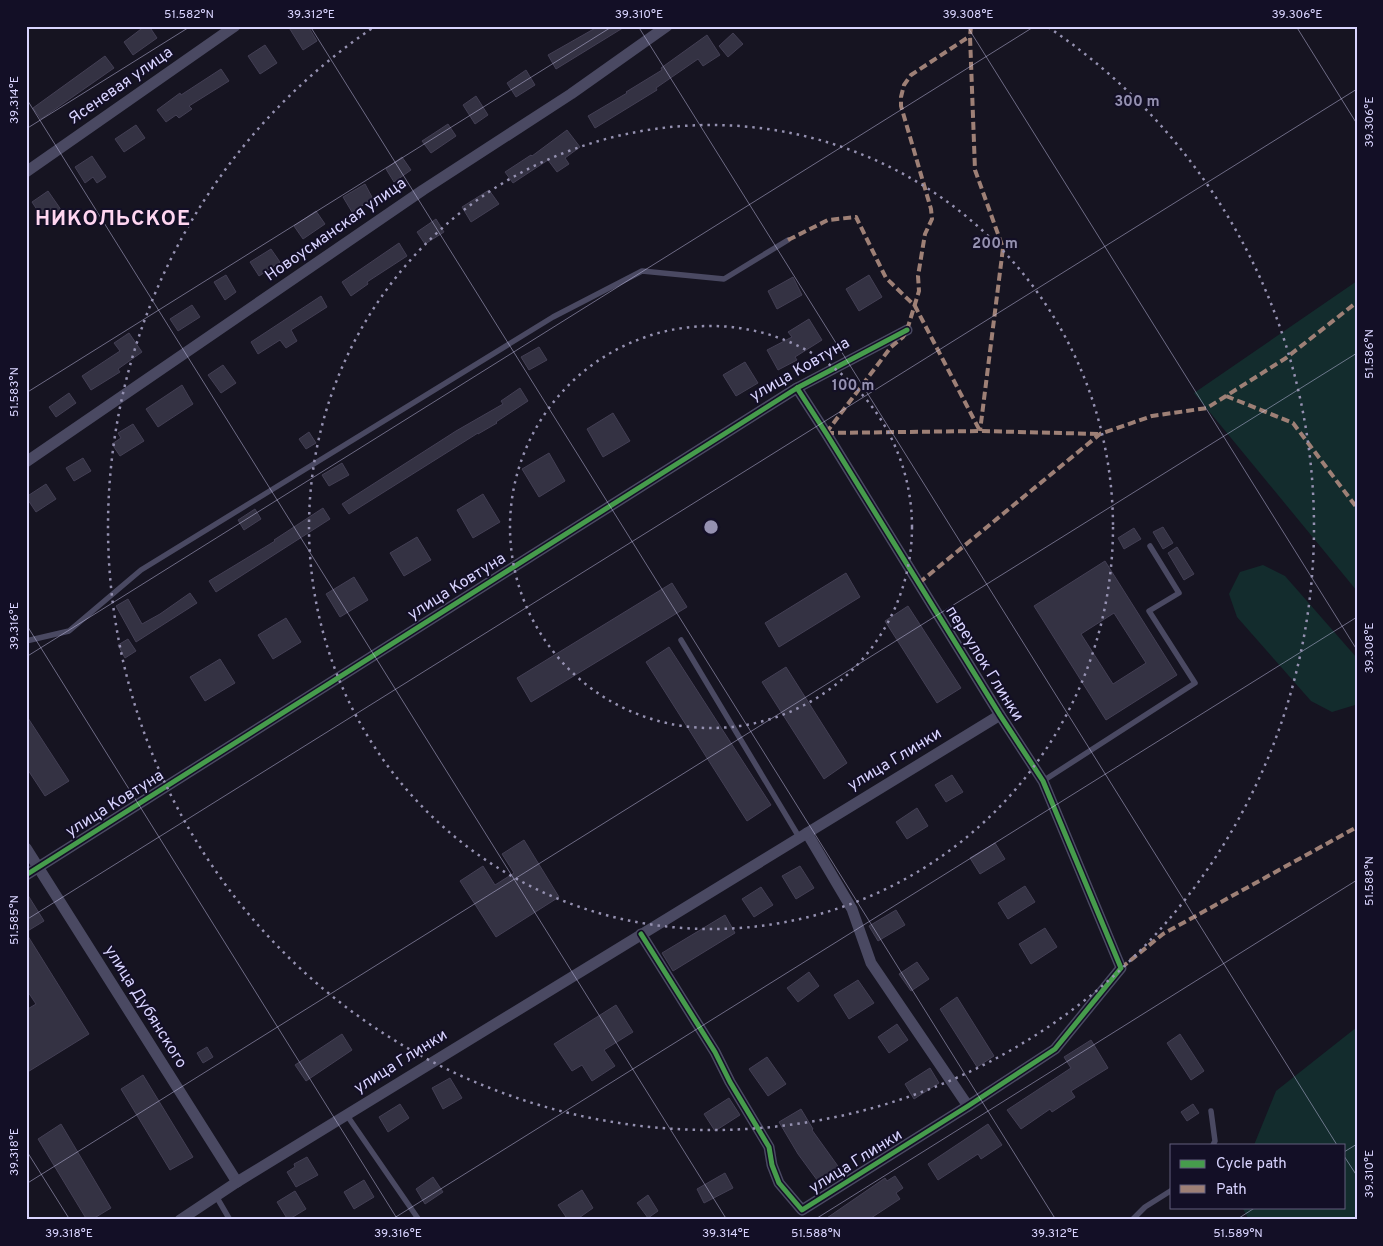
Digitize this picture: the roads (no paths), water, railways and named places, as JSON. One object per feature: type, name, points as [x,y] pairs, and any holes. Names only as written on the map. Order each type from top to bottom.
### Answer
[{"type":"street","name":"Ясеневая улица","points":[[26,172],[234,26]]},
{"type":"street","name":"Новоусманская улица","points":[[26,462],[423,190],[571,94],[667,26]]},
{"type":"street","name":"улица Ковтуна","points":[[26,874],[797,388],[907,330]]},
{"type":"street","name":"переулок Глинки","points":[[797,388],[1043,781],[1122,968]]},
{"type":"street","name":"улица Глинки","points":[[180,1220],[346,1114],[1000,715]]},
{"type":"street","points":[[803,835],[852,909],[871,963],[968,1106]]},
{"type":"street","name":"улица Дубянского","points":[[26,848],[237,1182]]},
{"type":"street","name":"улица Глинки","points":[[640,934],[715,1052],[730,1082],[769,1147],[772,1165],[780,1183],[803,1215],[1055,1049],[1122,968]]},
{"type":"lane","points":[[26,641],[69,631],[141,570],[553,317],[642,271],[724,279],[788,240]]},
{"type":"lane","points":[[1043,781],[1195,683],[1150,611],[1179,593],[1150,546]]},
{"type":"lane","points":[[681,640],[803,835]]},
{"type":"lane","points":[[1211,1111],[1214,1144]]},
{"type":"lane","points":[[346,1114],[419,1220]]},
{"type":"lane","points":[[1132,1220],[1145,1207],[1170,1191]]},
{"type":"lane","points":[[216,1196],[230,1220]]},
{"type":"district","name":"НИКОЛЬСКОЕ","points":[[113,219]]}]
